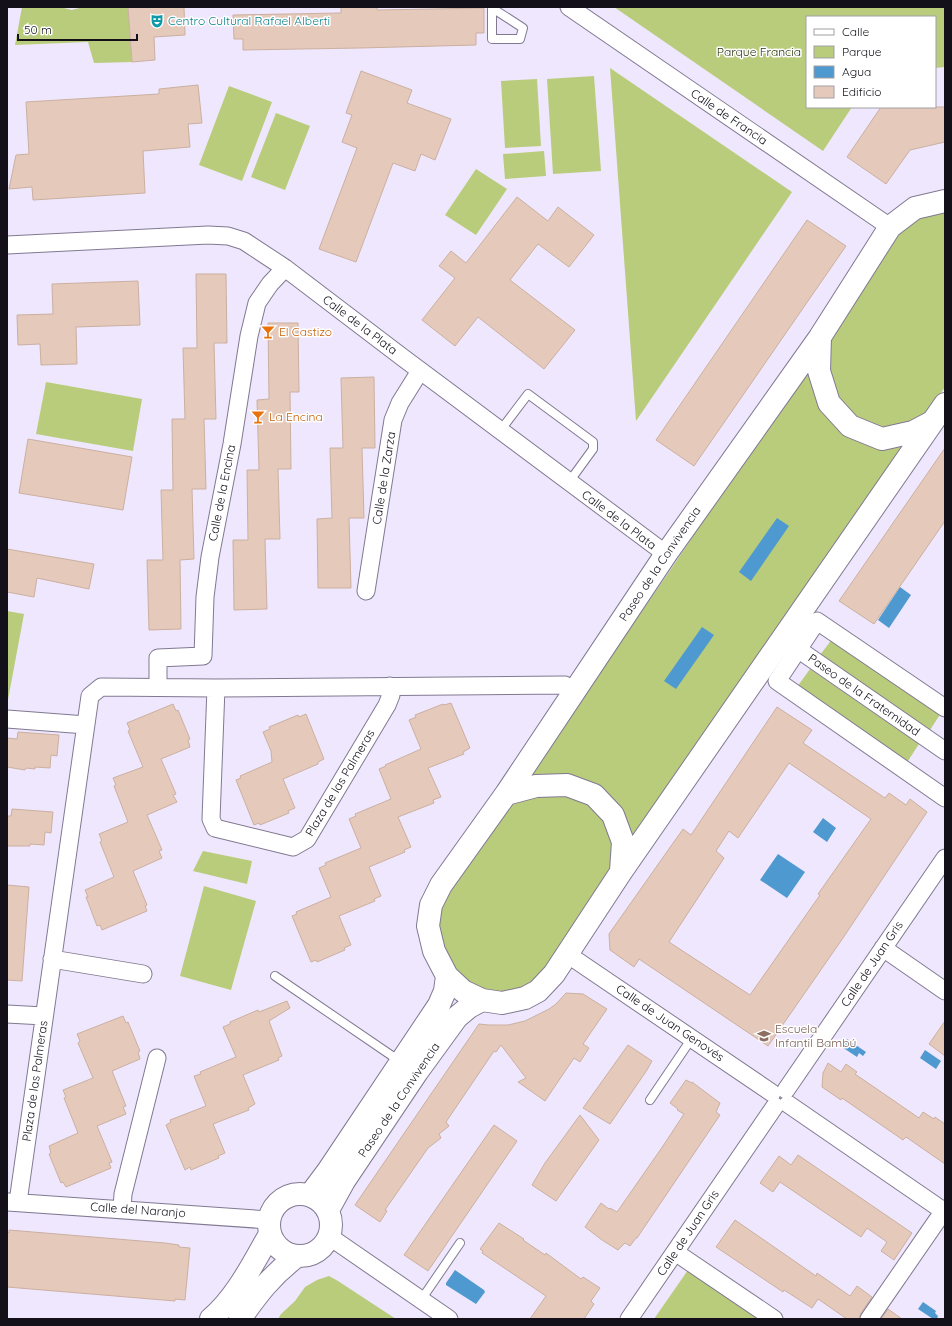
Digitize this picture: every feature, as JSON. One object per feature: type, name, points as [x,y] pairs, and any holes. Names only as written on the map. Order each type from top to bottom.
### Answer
[{"type":"street","name":"Calle de Francia","points":[[568,7],[890,227]]},
{"type":"street","name":"Paseo de la Convivencia","points":[[945,201],[915,208],[890,227],[820,337],[666,554],[506,794],[441,885],[431,905],[428,926],[434,951],[447,976],[463,991],[482,1000],[502,1003],[525,998],[538,991],[554,974],[621,872],[790,644],[945,404]]},
{"type":"street","name":"Calle de la Plata","points":[[7,245],[208,235],[228,236],[244,241],[285,268],[420,371],[666,554]]},
{"type":"street","name":"Calle de la Encina","points":[[158,687],[158,658],[203,656],[205,596],[210,557],[232,444],[249,336],[257,303],[270,284],[285,268]]},
{"type":"street","name":"Paseo de la Convivencia","points":[[820,337],[819,371],[829,403],[850,426],[882,438],[913,432],[932,422]]},
{"type":"street","name":"Calle de la Zarza","points":[[366,591],[393,420],[400,403],[420,371]]},
{"type":"street","points":[[945,708],[817,621],[790,644],[777,680],[945,798]]},
{"type":"street","name":"Paseo de la Fraternidad","points":[[790,644],[945,750]]},
{"type":"street","name":"Plaza de las Palmeras","points":[[12,1202],[44,1016],[90,696],[100,687],[216,688],[565,685],[574,690]]},
{"type":"street","name":"Plaza de las Palmeras","points":[[216,688],[211,819],[216,828],[293,847],[307,839],[387,705],[391,695],[390,686]]},
{"type":"street","points":[[7,719],[86,725]]},
{"type":"street","name":"Paseo de la Convivencia","points":[[506,794],[536,786],[567,785],[594,795],[613,815],[623,842],[621,872]]},
{"type":"street","name":"Calle de Juan Gris","points":[[629,1319],[945,858]]},
{"type":"street","points":[[883,948],[945,991]]},
{"type":"street","name":"Calle de Juan Genovés","points":[[567,954],[945,1211]]},
{"type":"street","points":[[52,959],[142,974]]},
{"type":"street","name":"Paseo de la Convivencia","points":[[310,1195],[328,1171],[439,1005],[445,991],[447,976]]},
{"type":"street","name":"Paseo de la Convivencia","points":[[328,1210],[344,1181],[408,1084],[452,1023],[470,1007],[482,1000]]},
{"type":"street","points":[[7,1014],[44,1016]]},
{"type":"street","points":[[122,1209],[123,1194],[157,1058]]},
{"type":"street","points":[[211,1319],[223,1309],[242,1282],[269,1227],[272,1210],[278,1202],[290,1195],[299,1193],[310,1195],[319,1199],[328,1210],[332,1228],[330,1238],[320,1250],[310,1255],[297,1256],[284,1252],[276,1245],[269,1227]]},
{"type":"street","name":"Calle del Naranjo","points":[[12,1202],[122,1209],[269,1227]]},
{"type":"street","points":[[869,1319],[945,1211]]},
{"type":"street","points":[[330,1238],[449,1319]]},
{"type":"street","points":[[675,1252],[774,1319]]},
{"type":"street","points":[[240,1319],[259,1292],[282,1268],[297,1256]]},
{"type":"lane","points":[[492,8],[523,28],[520,39],[492,39],[492,8]]},
{"type":"lane","points":[[500,431],[528,394],[593,442],[593,449],[569,482]]},
{"type":"lane","points":[[275,976],[402,1062]]},
{"type":"lane","points":[[650,1100],[692,1038]]},
{"type":"lane","points":[[421,1300],[460,1243]]},
{"type":"green space","points":[[22,7],[60,7],[72,10],[83,7],[128,7],[132,62],[94,63],[88,42],[15,45]]},
{"type":"green space","name":"Parque Francia","points":[[614,7],[945,7],[945,67],[936,68],[936,16],[806,16],[806,108],[851,108],[823,151]]},
{"type":"green space","points":[[610,68],[792,192],[636,421]]},
{"type":"green space","points":[[594,76],[601,171],[553,174],[547,79]]},
{"type":"green space","points":[[537,79],[541,146],[505,148],[501,81]]},
{"type":"green space","points":[[229,86],[272,102],[242,181],[199,165]]},
{"type":"green space","points":[[276,113],[310,126],[285,190],[251,177]]},
{"type":"green space","points":[[544,151],[546,176],[505,179],[503,154]]},
{"type":"green space","points":[[476,169],[507,189],[476,235],[445,215]]},
{"type":"green space","points":[[933,210],[945,211],[945,387],[548,970],[523,990],[484,994],[450,972],[436,927],[439,906],[669,572],[899,230]]},
{"type":"green space","points":[[46,382],[142,399],[133,451],[36,434]]},
{"type":"green space","points":[[7,611],[24,614],[7,705]]},
{"type":"green space","points":[[833,638],[941,713],[930,730],[820,655]]},
{"type":"green space","points":[[810,669],[919,744],[906,764],[797,687]]},
{"type":"green space","points":[[203,851],[252,861],[247,884],[193,871]]},
{"type":"green space","points":[[204,886],[256,901],[231,990],[180,976]]},
{"type":"green space","points":[[688,1270],[759,1319],[654,1319]]},
{"type":"green space","points":[[329,1276],[396,1319],[278,1319],[281,1314],[295,1301],[305,1287],[317,1280]]},
{"type":"water","points":[[777,518],[789,526],[751,581],[739,572]]},
{"type":"water","points":[[900,587],[911,595],[889,628],[878,620]]},
{"type":"water","points":[[702,627],[714,635],[676,689],[664,681]]},
{"type":"water","points":[[823,818],[836,828],[827,842],[813,832]]},
{"type":"water","points":[[778,854],[805,872],[787,898],[760,880]]},
{"type":"water","points":[[847,1039],[866,1052],[863,1056],[859,1053],[857,1057],[842,1047]]},
{"type":"water","points":[[925,1050],[941,1061],[936,1069],[920,1058]]},
{"type":"water","points":[[455,1270],[484,1290],[485,1292],[476,1304],[446,1285]]},
{"type":"water","points":[[923,1302],[936,1311],[935,1313],[938,1316],[937,1319],[933,1319],[918,1309]]},
{"type":"building","name":"Centro Cultural Rafael Alberti","points":[[128,7],[184,7],[185,35],[154,37],[155,60],[132,62]]},
{"type":"building","points":[[341,7],[377,7],[377,10],[484,8],[484,33],[476,33],[476,45],[360,48],[243,50],[243,39],[234,39],[233,15],[341,13]]},
{"type":"building","points":[[361,71],[412,90],[407,103],[451,119],[435,160],[421,154],[415,171],[393,163],[356,262],[319,249],[357,148],[342,142],[352,115],[346,113]]},
{"type":"building","points":[[198,85],[202,123],[188,124],[190,147],[143,151],[145,193],[33,200],[32,187],[9,189],[16,155],[29,154],[26,102],[159,94],[159,89]]},
{"type":"building","points":[[945,107],[945,142],[910,150],[886,184],[847,157],[880,108]]},
{"type":"building","points":[[517,197],[548,221],[558,207],[594,235],[569,267],[538,244],[510,280],[575,330],[544,369],[478,317],[455,346],[422,320],[455,278],[439,266],[451,251],[466,263]]},
{"type":"building","points":[[807,220],[846,246],[694,466],[656,440]]},
{"type":"building","points":[[196,274],[226,274],[227,343],[214,343],[216,419],[204,419],[206,489],[192,489],[194,559],[180,560],[181,629],[149,630],[147,560],[163,560],[161,490],[173,490],[172,419],[185,419],[183,348],[197,348]]},
{"type":"building","points":[[138,281],[140,325],[76,327],[77,364],[41,365],[40,344],[18,345],[17,315],[53,314],[52,284]]},
{"type":"building","points":[[268,323],[298,323],[299,392],[290,392],[291,469],[278,469],[280,539],[265,539],[267,609],[234,610],[233,540],[248,540],[247,470],[259,470],[257,400],[269,399]]},
{"type":"building","points":[[374,377],[375,448],[362,448],[364,518],[349,518],[351,588],[318,588],[317,519],[332,518],[330,448],[343,448],[341,378]]},
{"type":"building","points":[[28,439],[132,457],[123,510],[19,493]]},
{"type":"building","points":[[945,448],[945,521],[874,624],[839,601]]},
{"type":"building","points":[[7,549],[94,564],[89,589],[37,578],[34,597],[7,592]]},
{"type":"building","points":[[451,703],[470,748],[463,752],[464,754],[428,768],[441,797],[433,800],[434,803],[398,817],[411,847],[404,850],[405,852],[369,867],[381,896],[374,899],[375,901],[339,916],[351,945],[344,948],[345,950],[317,962],[316,960],[311,962],[292,916],[297,914],[296,912],[331,897],[319,868],[326,865],[325,863],[361,848],[349,819],[356,816],[355,814],[391,799],[379,769],[421,749],[409,720],[416,717],[415,715],[443,704]]},
{"type":"building","points":[[173,704],[176,711],[178,710],[190,739],[188,740],[190,747],[161,759],[176,794],[173,795],[177,802],[147,815],[162,850],[159,851],[162,858],[133,871],[147,905],[145,906],[147,911],[102,930],[100,925],[97,926],[86,897],[88,897],[85,890],[114,877],[100,842],[102,841],[99,834],[128,822],[114,786],[116,785],[113,778],[143,767],[128,731],[130,730],[127,723]]},
{"type":"building","points":[[777,707],[812,730],[803,743],[885,798],[889,793],[906,805],[910,799],[927,812],[843,938],[768,1046],[639,959],[634,967],[610,950],[609,934],[683,829],[691,835]],"holes":[[[789,763],[871,819],[750,995],[669,942],[724,858],[716,851],[729,831],[738,838]]]},
{"type":"building","points":[[306,714],[324,759],[318,762],[318,764],[283,779],[295,808],[288,811],[289,813],[260,825],[259,823],[254,825],[236,780],[241,778],[240,776],[272,762],[271,751],[263,732],[270,729],[269,727],[298,715],[299,717]]},
{"type":"building","points":[[18,732],[59,735],[57,756],[51,755],[50,768],[35,767],[35,769],[26,768],[25,770],[7,767],[7,738],[17,739]]},
{"type":"building","points":[[12,809],[53,812],[51,833],[45,832],[44,845],[30,844],[30,846],[7,846],[7,816],[11,816]]},
{"type":"building","points":[[7,885],[29,887],[22,981],[7,980]]},
{"type":"building","points":[[566,993],[583,994],[607,1009],[583,1044],[589,1048],[580,1062],[574,1058],[545,1101],[518,1082],[526,1078],[501,1045],[496,1052],[494,1051],[446,1122],[449,1126],[439,1134],[441,1138],[428,1148],[385,1210],[387,1211],[380,1222],[355,1205],[479,1024],[508,1025],[525,1021],[549,1009]]},
{"type":"building","points":[[287,1001],[290,1008],[269,1021],[282,1056],[278,1058],[279,1060],[243,1075],[255,1104],[248,1108],[249,1110],[213,1124],[225,1153],[218,1156],[219,1158],[191,1170],[190,1167],[185,1170],[166,1125],[171,1122],[170,1120],[206,1106],[194,1076],[236,1057],[223,1027],[230,1024],[230,1022],[258,1010],[259,1012]]},
{"type":"building","points":[[123,1016],[126,1023],[128,1022],[140,1051],[138,1052],[140,1059],[112,1071],[126,1106],[123,1107],[126,1114],[97,1126],[112,1162],[109,1163],[111,1168],[66,1187],[63,1182],[61,1183],[49,1154],[51,1153],[49,1146],[78,1133],[64,1098],[66,1097],[63,1090],[93,1078],[78,1043],[80,1041],[77,1034]]},
{"type":"building","points":[[945,1021],[945,1056],[929,1044]]},
{"type":"building","points":[[628,1045],[652,1061],[610,1124],[583,1108]]},
{"type":"building","points":[[828,1063],[841,1072],[846,1064],[857,1072],[855,1074],[919,1118],[923,1112],[934,1119],[935,1117],[945,1124],[945,1164],[906,1137],[903,1140],[842,1098],[841,1100],[822,1087],[823,1073]]},
{"type":"building","points":[[686,1080],[692,1082],[720,1103],[716,1112],[720,1115],[637,1238],[630,1246],[625,1243],[618,1250],[585,1227],[601,1203],[609,1209],[610,1208],[617,1212],[663,1146],[684,1114],[670,1103]]},
{"type":"building","points":[[580,1115],[599,1140],[556,1201],[532,1185],[545,1163]]},
{"type":"building","points":[[494,1125],[517,1141],[428,1271],[404,1255]]},
{"type":"building","points":[[798,1155],[912,1233],[894,1260],[881,1251],[887,1242],[867,1228],[861,1237],[780,1182],[773,1192],[760,1183],[779,1156],[791,1165]]},
{"type":"building","points":[[735,1220],[816,1276],[817,1273],[850,1296],[857,1286],[872,1297],[861,1313],[859,1319],[847,1319],[818,1299],[812,1308],[784,1290],[783,1292],[716,1247]]},
{"type":"building","points":[[499,1223],[545,1255],[546,1253],[581,1279],[583,1277],[600,1288],[591,1301],[594,1304],[584,1319],[530,1319],[546,1296],[482,1253],[483,1251],[480,1249]]},
{"type":"building","points":[[9,1230],[165,1243],[190,1248],[185,1300],[175,1299],[175,1301],[7,1287],[7,1232],[9,1233]]},
{"type":"building","points":[[888,1309],[902,1319],[881,1319]]},
{"type":"place","name":"Centro Cultural Rafael Alberti","points":[[157,21]]},
{"type":"place","name":"El Castizo","points":[[268,332]]},
{"type":"place","name":"La Encina","points":[[258,417]]},
{"type":"place","name":"Escuela Infantil Bambú","points":[[764,1036]]}]
